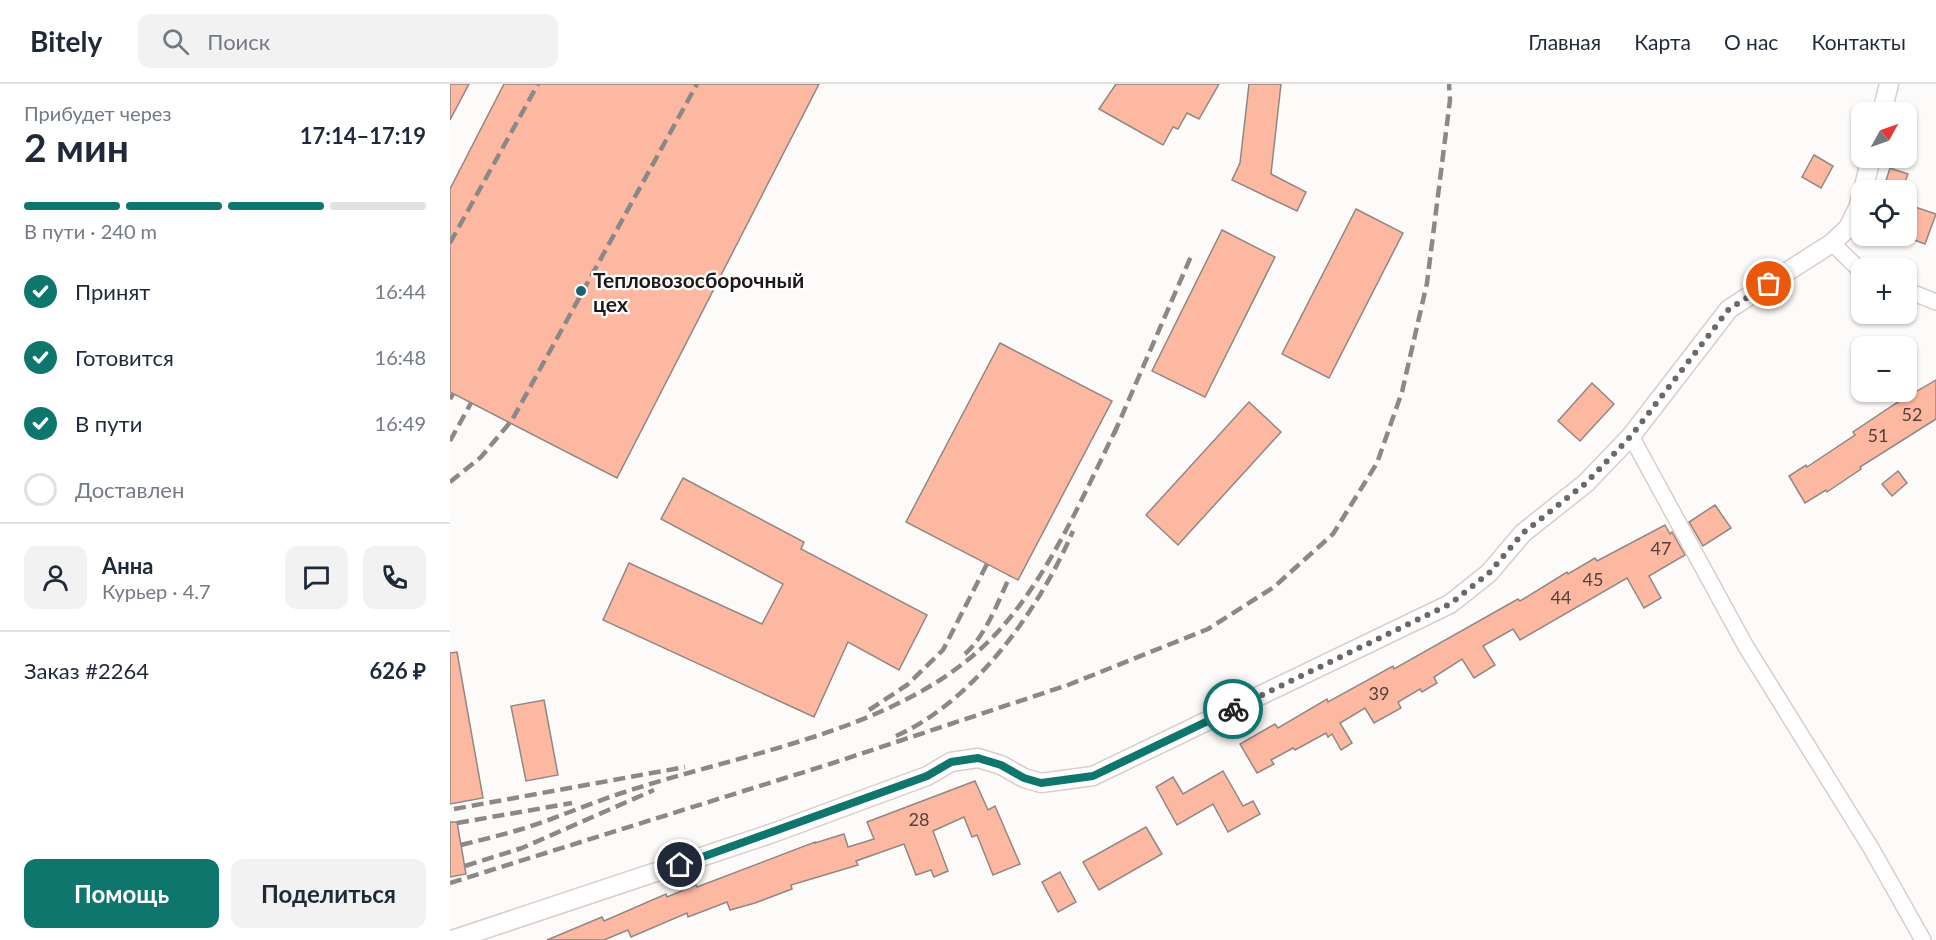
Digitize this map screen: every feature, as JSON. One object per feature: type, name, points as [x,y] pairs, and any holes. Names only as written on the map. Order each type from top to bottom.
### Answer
[{"type":"street","points":[[1884,102],[1889,84]]},
{"type":"street","points":[[452,940],[770,834],[927,776],[951,762],[978,758],[1001,765],[1024,778],[1041,783],[1093,776],[1450,604],[1489,573],[1523,533],[1586,483],[1631,436],[1729,309],[1832,243],[1848,228],[1851,222]]},
{"type":"street","points":[[1832,243],[1851,261]]},
{"type":"street","points":[[1917,294],[1936,302]]},
{"type":"street","points":[[1631,436],[1745,645],[1871,848],[1923,940]]},
{"type":"building","points":[[450,84],[469,84],[450,120]]},
{"type":"building","name":"Тепловозосборочный цех","points":[[504,84],[819,84],[617,478],[450,392],[450,189]]},
{"type":"building","points":[[1116,84],[1219,84],[1199,119],[1187,113],[1178,129],[1173,127],[1163,145],[1099,109]]},
{"type":"building","points":[[1249,84],[1281,84],[1271,174],[1306,192],[1297,211],[1232,180],[1240,163]]},
{"type":"building","points":[[1814,155],[1833,166],[1821,188],[1802,177]]},
{"type":"building","points":[[1890,168],[1908,174],[1906,180],[1886,180]]},
{"type":"building","points":[[1917,208],[1936,214],[1925,244],[1917,241]]},
{"type":"building","points":[[1356,209],[1403,233],[1329,378],[1282,354]]},
{"type":"building","points":[[1222,230],[1275,257],[1205,397],[1152,371]]},
{"type":"building","points":[[1000,343],[1112,401],[1018,580],[906,522]]},
{"type":"building","points":[[1936,380],[1936,419],[1860,467],[1861,469],[1827,492],[1826,490],[1805,503],[1789,476],[1806,465],[1807,467],[1855,435],[1853,432],[1898,402],[1917,402],[1917,391]]},
{"type":"building","points":[[1592,383],[1614,404],[1580,441],[1558,421]]},
{"type":"building","points":[[1249,402],[1281,432],[1178,545],[1146,515]]},
{"type":"building","points":[[1898,471],[1907,483],[1892,496],[1882,484]]},
{"type":"building","points":[[683,478],[804,542],[801,549],[927,615],[899,670],[848,642],[814,717],[603,620],[629,563],[762,624],[783,584],[661,519]]},
{"type":"building","points":[[1715,505],[1731,528],[1703,546],[1689,522]]},
{"type":"building","points":[[1665,525],[1670,534],[1672,532],[1685,555],[1649,576],[1661,598],[1644,608],[1627,578],[1520,640],[1513,629],[1483,646],[1495,665],[1474,678],[1462,659],[1434,677],[1437,683],[1422,692],[1420,689],[1398,702],[1401,708],[1374,723],[1365,708],[1340,723],[1352,743],[1341,750],[1332,734],[1328,737],[1326,733],[1271,760],[1274,764],[1257,773],[1240,744],[1275,724],[1278,728],[1327,699],[1328,702],[1393,666],[1394,669],[1518,599],[1520,601],[1567,572],[1568,574],[1595,558],[1597,561]]},
{"type":"building","points":[[457,652],[483,798],[450,804],[450,653]]},
{"type":"building","points":[[544,700],[558,775],[526,781],[511,706]]},
{"type":"building","points":[[1223,771],[1243,806],[1253,801],[1260,814],[1228,832],[1213,804],[1177,825],[1156,787],[1173,777],[1183,794]]},
{"type":"building","points":[[975,781],[988,810],[995,806],[1020,864],[993,875],[977,835],[972,837],[964,817],[933,831],[948,871],[934,877],[931,870],[916,875],[904,844],[856,861],[858,865],[791,885],[792,889],[755,903],[730,910],[727,902],[688,917],[687,913],[631,937],[628,930],[604,940],[547,940],[602,917],[604,921],[666,894],[667,897],[696,885],[697,887],[815,842],[844,834],[848,847],[874,839],[867,822]]},
{"type":"building","points":[[450,822],[457,822],[466,874],[450,877]]},
{"type":"building","points":[[1146,827],[1162,854],[1099,890],[1083,862]]},
{"type":"building","points":[[1060,872],[1076,902],[1058,912],[1042,882]]},
{"type":"railway","points":[[450,243],[538,84]]},
{"type":"railway","points":[[450,482],[481,457],[512,420],[697,84]]},
{"type":"railway","points":[[450,883],[833,763],[1068,685],[1208,629],[1274,587],[1333,534],[1377,463],[1402,392],[1427,283],[1450,100],[1449,84]]},
{"type":"railway","points":[[1114,434],[1192,254]]},
{"type":"railway","points":[[450,399],[453,394]]},
{"type":"railway","points":[[450,441],[471,403]]},
{"type":"railway","points":[[461,845],[522,829],[669,778],[808,739],[898,704],[939,681],[976,653],[999,631],[1020,605],[1057,547],[1117,427]]},
{"type":"railway","points":[[896,736],[925,720],[952,700],[1002,649],[1043,591],[1073,531]]},
{"type":"railway","points":[[869,710],[907,685],[943,650],[987,564]]},
{"type":"railway","points":[[965,654],[985,628],[1010,576]]},
{"type":"railway","points":[[454,809],[685,767]]},
{"type":"railway","points":[[465,866],[522,848],[654,790]]},
{"type":"railway","points":[[457,823],[572,803]]},
{"type":"way so far","points":[[1233,709],[1450,604],[1489,573],[1523,533],[1586,483],[1631,436],[1729,309],[1769,284]]},
{"type":"place","name":"Тепловозосборочный цех","points":[[581,291]]},
{"type":"route","points":[[680,865],[927,776],[951,762],[978,758],[1001,765],[1024,778],[1041,783],[1093,776],[1233,709]]}]
